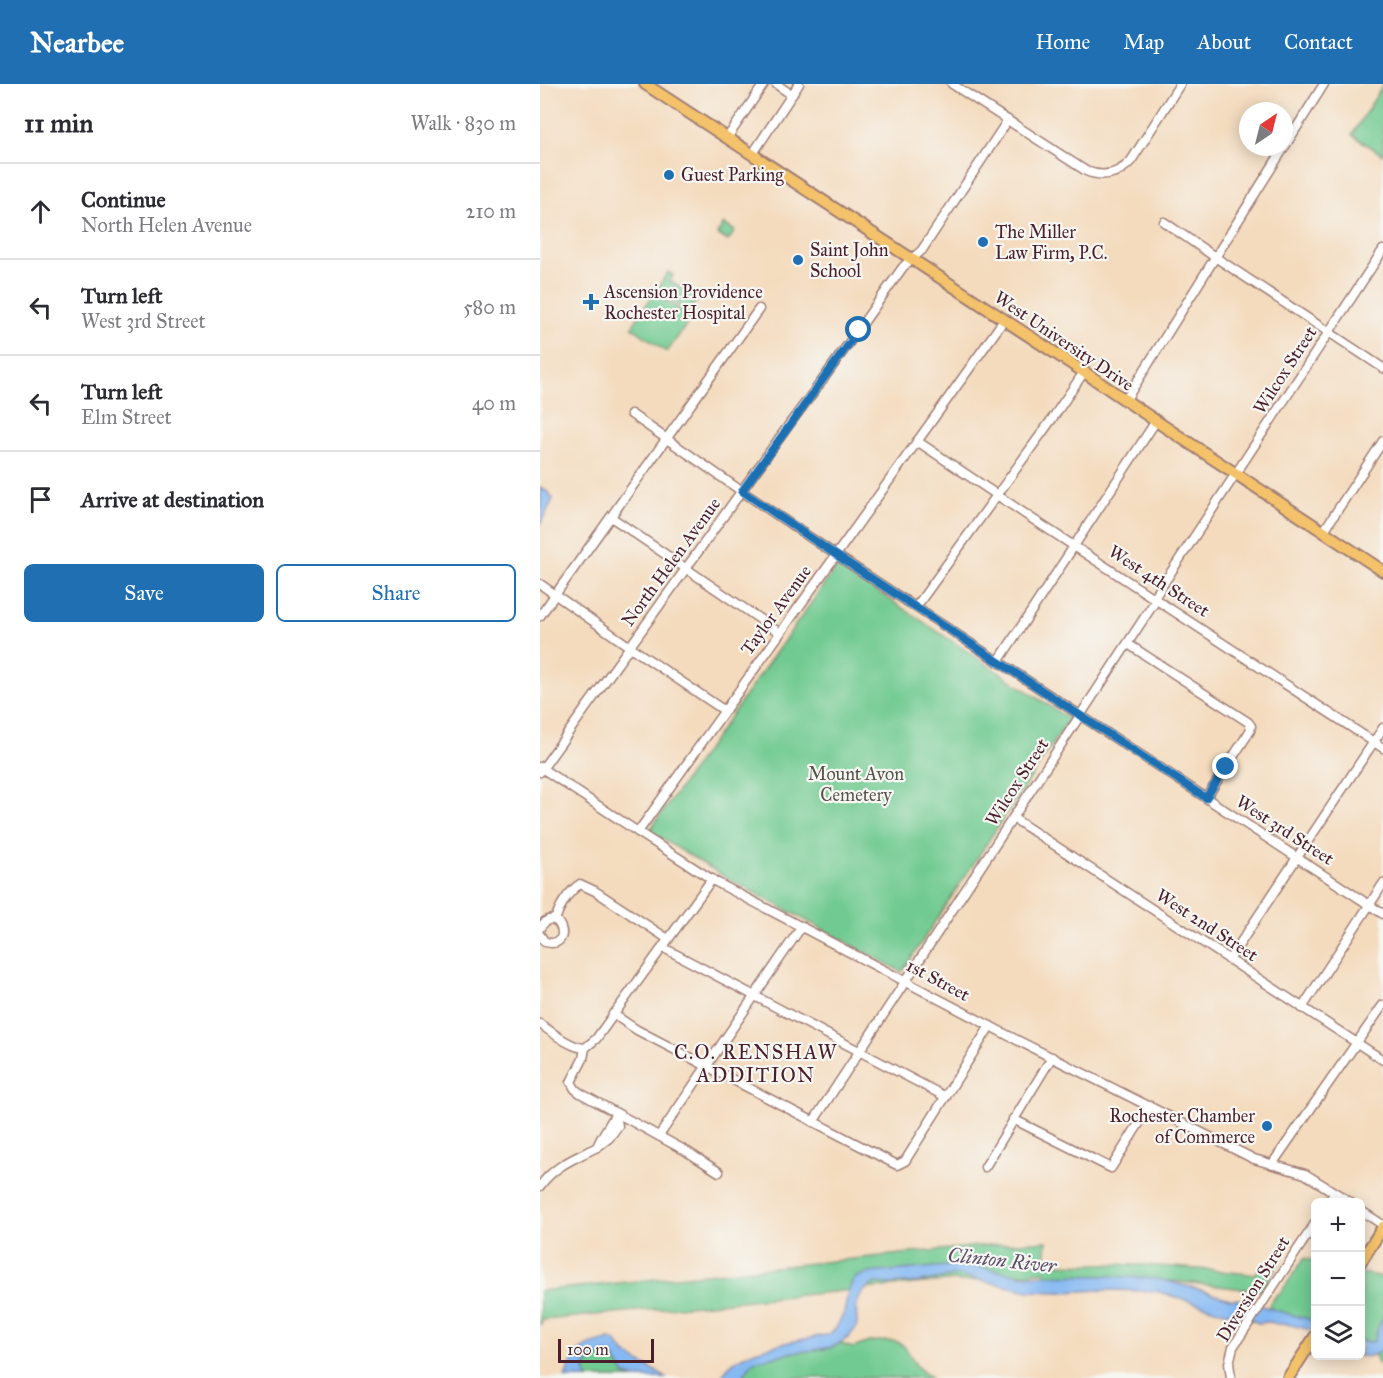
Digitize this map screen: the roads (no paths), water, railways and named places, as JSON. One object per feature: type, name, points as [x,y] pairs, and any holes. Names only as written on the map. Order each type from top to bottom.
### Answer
[{"type":"main road","name":"West University Drive","points":[[645,84],[1383,571]]},
{"type":"main road","points":[[1365,1255],[1383,1226]]},
{"type":"main road","points":[[1288,1378],[1311,1343]]},
{"type":"street","points":[[727,138],[764,84]]},
{"type":"street","points":[[776,84],[792,95]]},
{"type":"street","points":[[752,155],[799,84]]},
{"type":"street","points":[[952,84],[1086,171],[1096,174],[1111,174],[1121,170],[1131,161],[1180,84]]},
{"type":"street","points":[[1125,401],[1324,84]]},
{"type":"street","name":"North Helen Avenue","points":[[541,769],[903,267],[922,250],[1008,120]]},
{"type":"street","points":[[1164,222],[1383,368]]},
{"type":"street","name":"Wilcox Street","points":[[813,1122],[1081,716],[1235,474],[1383,250]]},
{"type":"street","points":[[540,616],[759,309]]},
{"type":"street","name":"Taylor Avenue","points":[[638,832],[1004,320]]},
{"type":"street","points":[[916,607],[1053,419],[1084,372]]},
{"type":"street","name":"West 3rd Street","points":[[631,414],[836,555],[1383,914]]},
{"type":"street","points":[[998,662],[1156,422]]},
{"type":"street","name":"West 4th Street","points":[[917,441],[1383,748]]},
{"type":"street","points":[[1323,532],[1382,443]]},
{"type":"street","points":[[611,517],[780,633]]},
{"type":"street","points":[[540,584],[725,711]]},
{"type":"street","points":[[1128,644],[1251,726],[1250,731],[1206,798]]},
{"type":"street","points":[[1229,960],[1383,728]]},
{"type":"street","name":"1st Street","points":[[541,769],[712,879],[990,1026],[1254,1159],[1305,1174],[1342,1198]]},
{"type":"street","name":"West 2nd Street","points":[[1013,818],[1383,1060]]},
{"type":"street","points":[[540,1024],[574,1046],[582,1048],[596,1039],[712,879]]},
{"type":"street","points":[[555,920],[558,910],[573,888],[580,884],[587,885],[668,939]]},
{"type":"street","points":[[1302,1008],[1383,884]]},
{"type":"street","points":[[540,928],[547,921],[555,920],[561,925],[562,936],[553,943],[549,943],[540,935]]},
{"type":"street","points":[[659,1136],[802,926]]},
{"type":"street","points":[[662,947],[946,1097]]},
{"type":"street","points":[[1273,1165],[1383,1005]]},
{"type":"street","points":[[613,1014],[706,1066],[897,1165],[905,1161],[990,1026]]},
{"type":"street","points":[[585,1047],[571,1082],[579,1093],[694,1155],[719,1172]]},
{"type":"street","points":[[985,1167],[1052,1057]]},
{"type":"street","points":[[1013,1119],[1111,1168],[1150,1106]]},
{"type":"street","points":[[540,1186],[555,1169],[597,1147],[602,1134],[616,1113]]},
{"type":"street","points":[[1332,1198],[1335,1193]]},
{"type":"street","points":[[1365,1213],[1383,1226]]},
{"type":"street","name":"Diversion Street","points":[[1231,1378],[1229,1363],[1231,1353],[1311,1229]]},
{"type":"water","points":[[540,488],[548,492],[553,499],[540,525]]},
{"type":"water","points":[[958,1265],[1020,1275],[1158,1279],[1230,1299],[1250,1300],[1265,1307],[1306,1318],[1311,1320],[1311,1330],[1287,1324],[1258,1323],[1242,1315],[1156,1291],[1028,1291],[958,1275],[920,1282],[875,1283],[860,1296],[856,1307],[856,1328],[848,1338],[833,1347],[794,1352],[754,1361],[741,1378],[721,1378],[728,1367],[753,1352],[830,1334],[844,1313],[852,1282],[857,1277],[868,1273]]},
{"type":"water","points":[[1383,1318],[1383,1348],[1371,1356],[1365,1356],[1365,1341],[1374,1341]]},
{"type":"water","points":[[611,1339],[628,1355],[666,1378],[635,1378],[625,1375],[613,1356],[605,1353],[586,1365],[587,1378],[565,1378],[573,1360],[581,1350]]},
{"type":"place","name":"Guest Parking","points":[[669,175]]},
{"type":"place","name":"The Miller Law Firm, P.C.","points":[[983,242]]},
{"type":"place","name":"Saint John School","points":[[798,260]]},
{"type":"place","name":"Ascension Providence Rochester Hospital","points":[[591,302]]},
{"type":"place","name":"Rochester Chamber of Commerce","points":[[1267,1126]]},
{"type":"district","name":"C.O. RENSHAW ADDITION","points":[[756,1064]]},
{"type":"park label","name":"Mount Avon Cemetery","points":[[856,784]]},
{"type":"water label","name":"Clinton River","points":[[1002,1260]]}]
